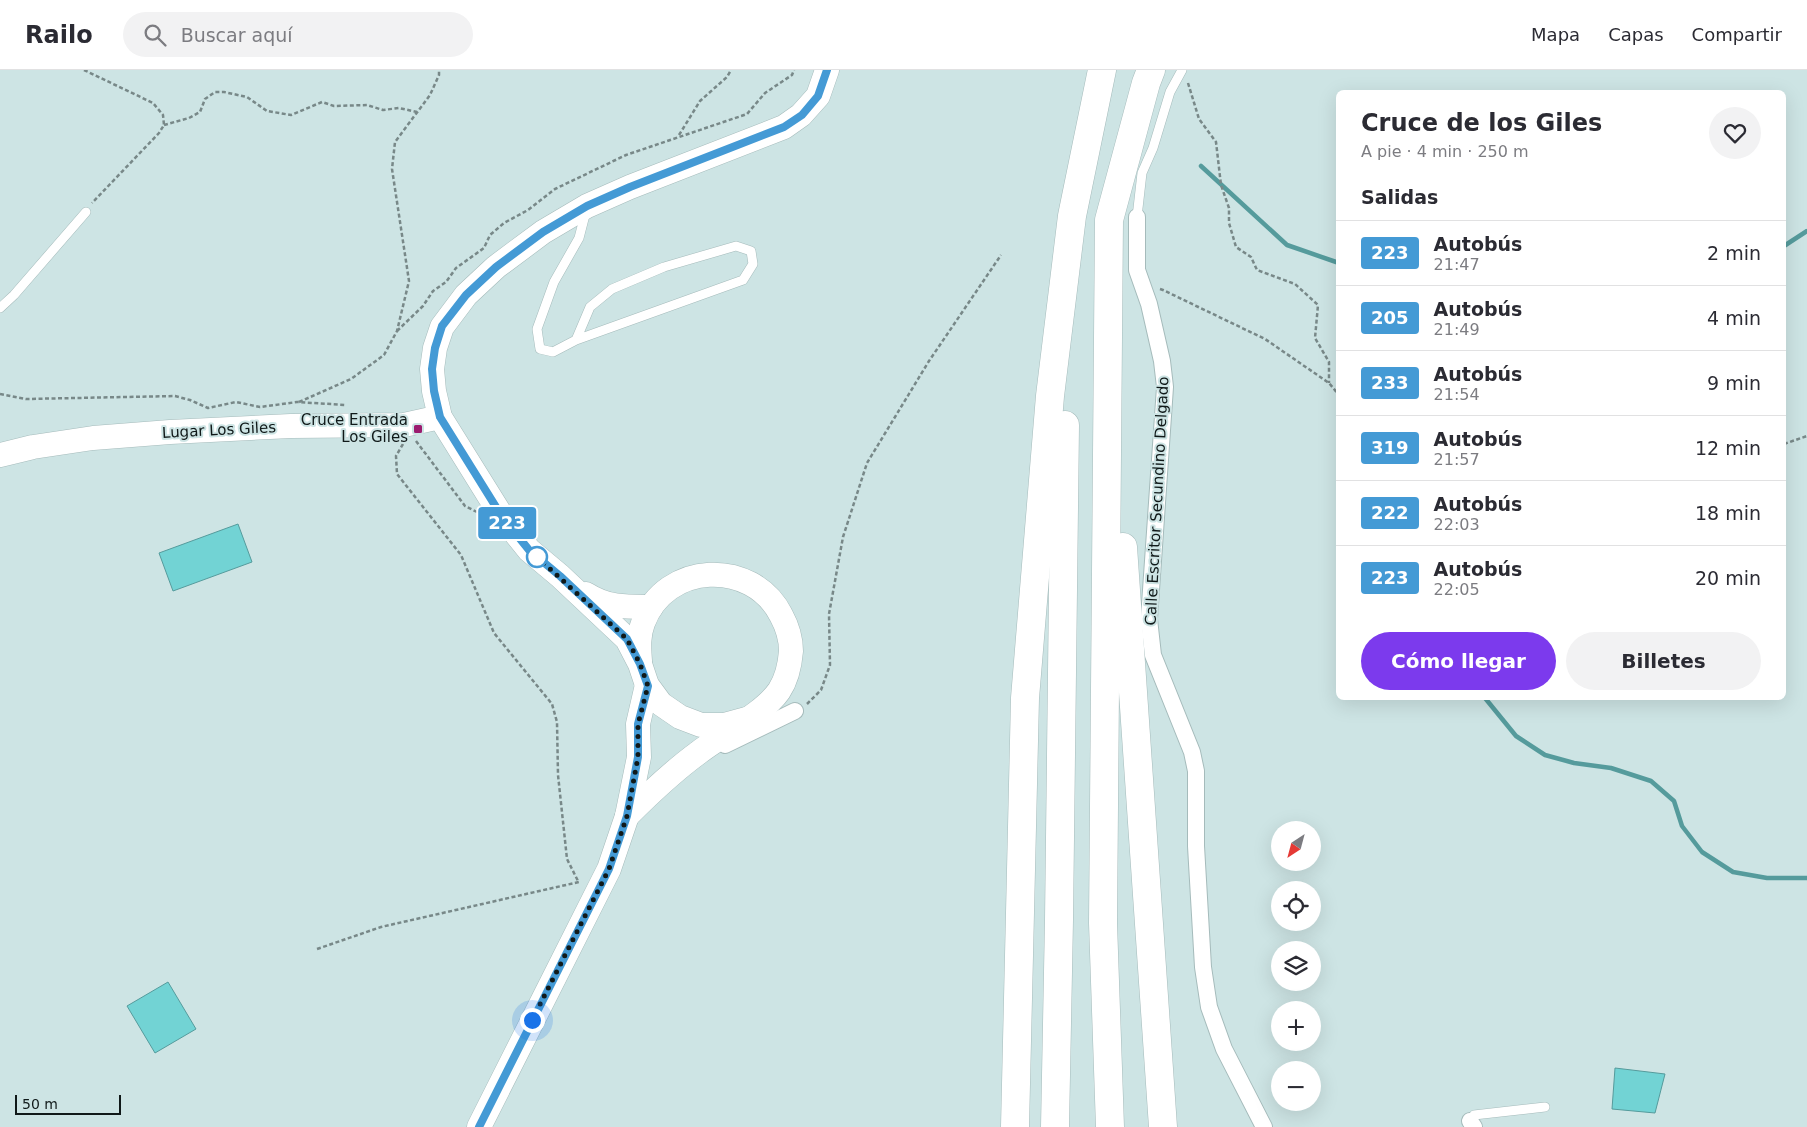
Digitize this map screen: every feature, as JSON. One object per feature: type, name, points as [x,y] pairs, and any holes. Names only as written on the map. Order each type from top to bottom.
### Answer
[{"type":"highway","points":[[1015,1127],[1025,698],[1050,396],[1072,216],[1102,70]]},
{"type":"highway","points":[[1110,1127],[1103,923],[1109,220],[1151,70]]},
{"type":"highway","points":[[1055,1127],[1066,271]]},
{"type":"highway","points":[[1108,336],[1163,1127]]},
{"type":"main road","points":[[755,713],[724,726],[702,725],[680,717],[661,704],[644,675],[627,639],[560,576],[529,550],[501,515],[440,417],[434,391],[432,369],[435,348],[442,326],[466,295],[496,267],[543,232],[587,206],[630,187],[784,127],[802,115],[818,96],[827,70]]},
{"type":"main road","name":"Lugar Los Giles","points":[[0,455],[33,446],[93,438],[170,432],[291,426],[409,432],[440,417]]},
{"type":"main road","points":[[479,1127],[587,889],[609,869],[627,816],[638,757],[638,724],[644,675],[639,641],[643,623],[652,607],[665,592],[681,581],[707,574],[733,576],[757,586],[776,604],[788,628],[791,649],[788,670],[780,690],[755,713],[664,779],[627,816]]},
{"type":"main road","points":[[560,576],[596,600],[620,607],[652,607]]},
{"type":"street","name":"Calle Escritor Secundino Delgado","points":[[1138,218],[1137,270],[1149,304],[1162,361],[1165,387],[1148,619],[1153,655],[1192,752],[1196,771],[1196,846],[1203,967],[1208,1007],[1224,1049],[1264,1127]]},
{"type":"street","points":[[755,713],[795,711]]},
{"type":"street","points":[[679,769],[795,711]]},
{"type":"lane","points":[[1138,218],[1142,173],[1153,148],[1170,92],[1182,70]]},
{"type":"lane","points":[[576,340],[590,307],[612,288],[664,267],[736,246],[751,251],[753,264],[743,280],[576,340],[553,352],[540,349],[537,329],[554,282],[579,238],[587,206]]},
{"type":"lane","points":[[0,308],[43,264],[86,212]]},
{"type":"lane","points":[[1472,1124],[1474,1115],[1545,1107]]},
{"type":"path","points":[[84,70],[153,103],[163,115],[164,125],[159,133],[94,201],[86,212]]},
{"type":"path","points":[[297,402],[352,379],[384,355],[397,331],[409,281],[392,168],[395,142],[430,95],[439,70]]},
{"type":"path","points":[[678,136],[700,100],[727,77],[732,70]]},
{"type":"path","points":[[1190,76],[1188,82],[1199,119],[1216,142],[1221,185],[1229,208],[1229,223],[1236,247],[1250,257],[1257,270],[1295,284],[1318,305],[1315,338],[1329,362],[1329,383]]},
{"type":"path","points":[[164,125],[189,118],[200,112],[206,99],[215,92],[247,97],[267,111],[291,114],[322,102],[334,106],[366,105],[383,110],[399,108],[418,112]]},
{"type":"path","points":[[795,711],[805,706],[821,690],[830,665],[829,614],[843,537],[867,463],[929,361],[1000,255]]},
{"type":"path","points":[[1144,289],[1164,290],[1265,339],[1329,383],[1336,391]]},
{"type":"path","points":[[0,394],[26,399],[175,396],[208,408],[236,402],[260,407],[297,402],[352,406]]},
{"type":"path","points":[[317,949],[381,927],[587,889],[568,859],[558,775],[558,722],[552,704],[494,633],[461,555],[396,474],[396,456],[409,432],[465,506],[484,516],[501,515]]},
{"type":"path","points":[[1786,443],[1807,436]]},
{"type":"water","points":[[238,524],[252,562],[173,591],[159,553]]},
{"type":"water","points":[[168,982],[196,1029],[155,1053],[127,1006]]},
{"type":"water","points":[[1615,1068],[1665,1074],[1655,1113],[1612,1109]]},
{"type":"waterway","points":[[1201,166],[1287,245],[1336,262]]},
{"type":"waterway","points":[[1786,245],[1807,231]]},
{"type":"waterway","points":[[1487,700],[1516,736],[1545,755],[1574,763],[1611,768],[1651,781],[1674,801],[1682,826],[1702,852],[1733,872],[1767,878],[1807,878]]},
{"type":"bus line","name":"223","points":[[479,1127],[609,869],[627,816],[638,757],[638,724],[648,686],[640,664],[627,639],[560,576],[529,550],[501,515],[440,417],[434,391],[432,369],[435,348],[442,326],[466,295],[496,267],[543,232],[587,206],[630,187],[742,145],[784,127],[802,115],[818,96],[827,70]]},
{"type":"place","name":"Cruce Entrada Los Giles","points":[[418,429]]},
{"type":"route","points":[[532,1020],[609,869],[627,816],[638,757],[638,724],[648,686],[640,664],[627,639],[537,557]]}]
